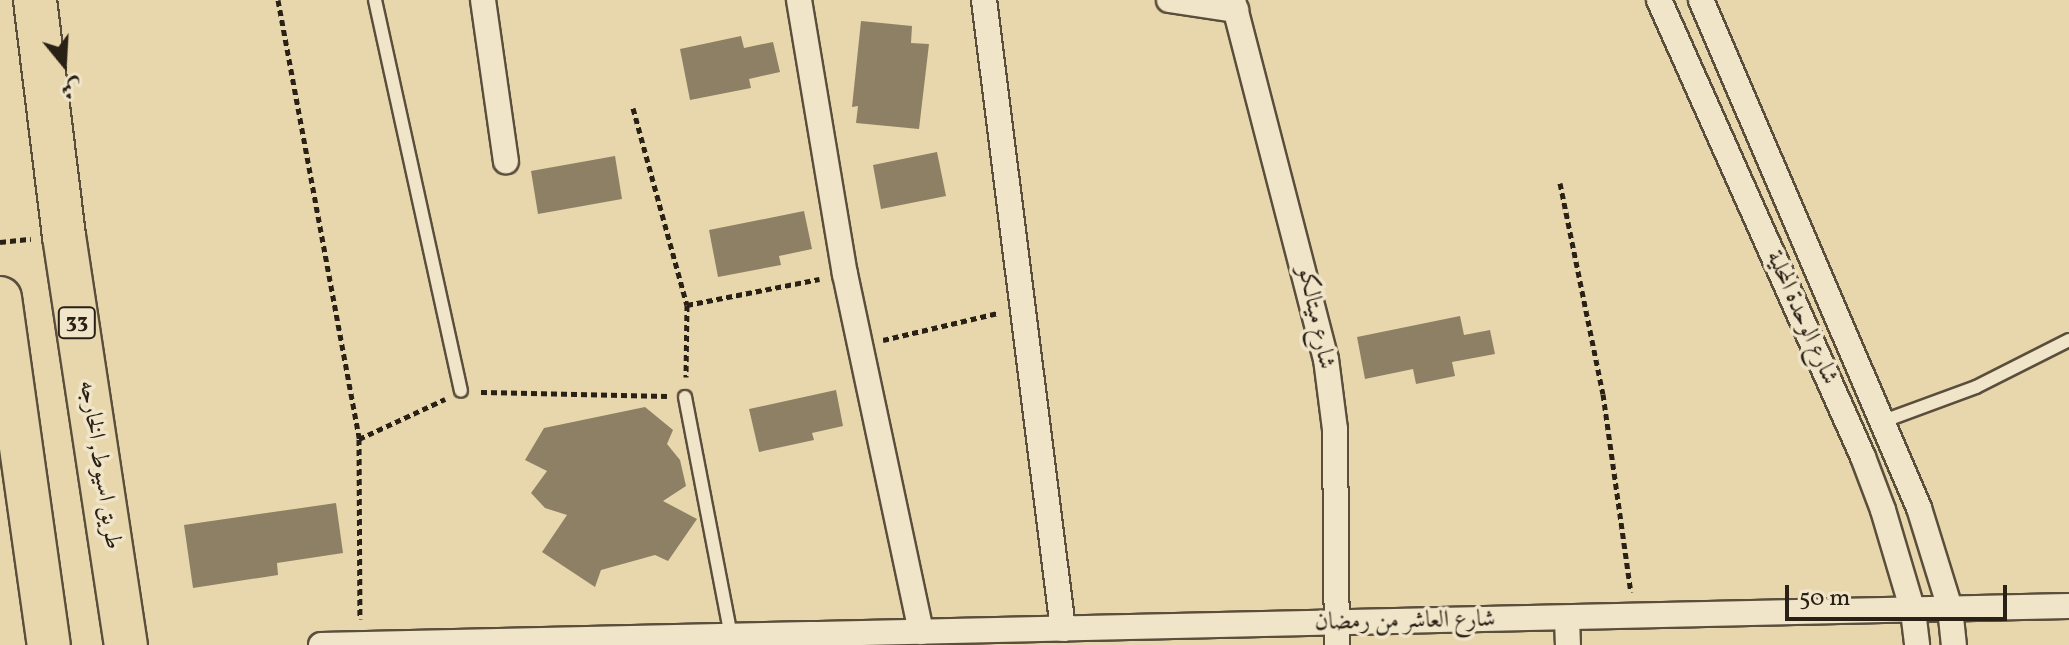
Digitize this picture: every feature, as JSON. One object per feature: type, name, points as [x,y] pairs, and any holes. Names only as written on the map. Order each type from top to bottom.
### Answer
[{"type":"highway","name":"طريق اسيوط, الخارجه","points":[[35,0],[64,236],[126,645]]},
{"type":"highway","points":[[1,314],[49,645]]},
{"type":"street","points":[[483,0],[506,161]]},
{"type":"street","points":[[799,0],[845,274],[921,632]]},
{"type":"street","points":[[984,0],[1025,306],[1063,629]]},
{"type":"street","points":[[1169,0],[1235,5]]},
{"type":"street","name":"شارع الوحدة المحلية","points":[[1659,0],[1863,457],[1883,510],[1913,611],[1917,645]]},
{"type":"street","name":"شارع الوحدة المحلية","points":[[1701,0],[1919,508],[1950,608],[1954,645]]},
{"type":"street","name":"شارع ميتالكو","points":[[1235,5],[1326,359],[1335,429],[1337,634]]},
{"type":"street","name":"شارع العاشر من رمضان","points":[[321,645],[731,641],[1063,629],[1337,634],[1567,618],[2069,606]]},
{"type":"street","points":[[1567,618],[1568,645]]},
{"type":"lane","points":[[375,0],[461,391]]},
{"type":"lane","points":[[1881,422],[1976,387],[2069,340]]},
{"type":"lane","points":[[685,397],[731,641]]},
{"type":"path","points":[[278,0],[359,439],[366,644]]},
{"type":"path","points":[[359,439],[461,391],[685,397],[687,305],[633,108]]},
{"type":"path","points":[[1560,183],[1603,394],[1635,617]]},
{"type":"path","points":[[687,305],[845,274]]},
{"type":"path","points":[[859,345],[1025,306]]},
{"type":"building","points":[[861,21],[912,26],[911,43],[929,44],[919,129],[856,123],[858,106],[852,107]]},
{"type":"building","points":[[741,36],[744,48],[773,42],[780,72],[749,79],[751,88],[690,100],[680,49]]},
{"type":"building","points":[[937,152],[946,196],[881,209],[873,165]]},
{"type":"building","points":[[615,156],[622,199],[538,214],[531,171]]},
{"type":"building","points":[[804,211],[812,249],[779,256],[781,265],[718,277],[709,230]]},
{"type":"building","points":[[1460,316],[1464,335],[1490,330],[1495,354],[1452,362],[1455,376],[1416,384],[1413,369],[1365,379],[1357,337]]},
{"type":"building","points":[[836,390],[843,426],[812,433],[814,440],[759,452],[749,409]]},
{"type":"building","points":[[645,407],[673,430],[667,444],[680,460],[686,486],[663,501],[697,519],[668,561],[655,555],[601,570],[595,587],[542,552],[567,515],[545,508],[531,493],[547,471],[525,460],[544,428]]},
{"type":"building","points":[[336,503],[343,553],[277,563],[278,575],[193,588],[184,525]]}]
